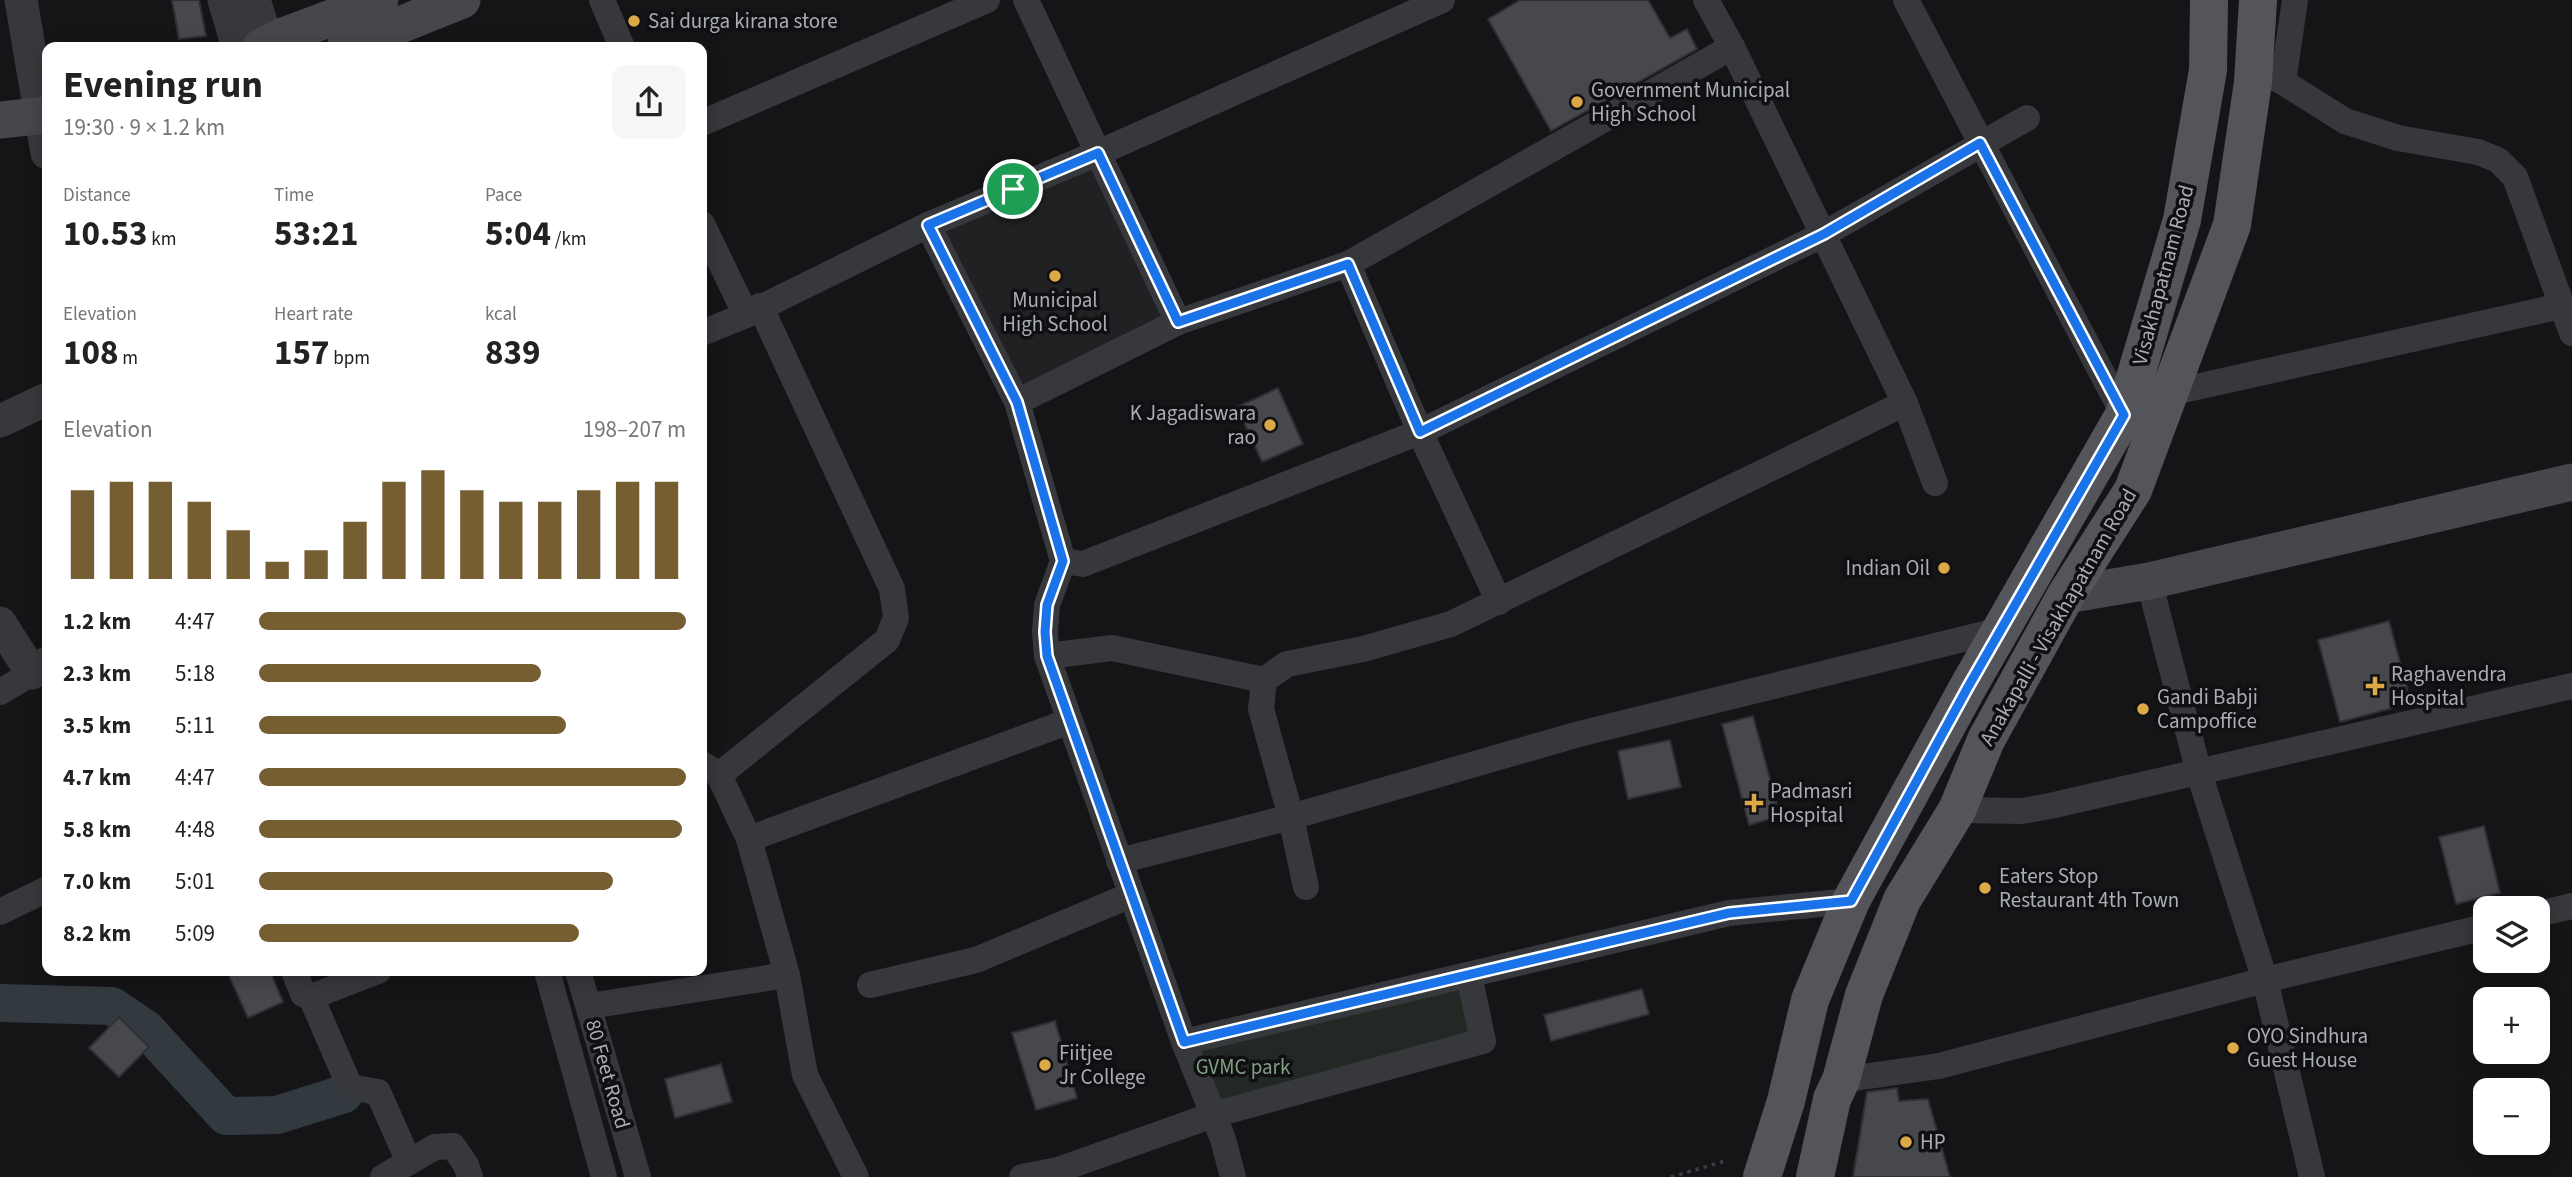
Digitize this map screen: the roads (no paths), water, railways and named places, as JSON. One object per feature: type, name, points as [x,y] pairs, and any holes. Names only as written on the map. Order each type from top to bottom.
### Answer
[{"type":"main road","points":[[270,42],[380,0]]},
{"type":"main road","points":[[357,42],[462,0]]},
{"type":"main road","name":"Visakhapatnam Road","points":[[1754,1174],[1786,1101],[1810,1000],[1851,901],[2000,630],[2124,415],[2182,220],[2208,70],[2209,0]]},
{"type":"main road","name":"Anakapalli - Visakhapatnam Road","points":[[1815,1177],[1832,1099],[1841,1080],[1864,995],[1902,900],[1957,810],[1986,740],[2066,595],[2133,490],[2232,225],[2269,74],[2258,0]]},
{"type":"main road","points":[[0,120],[42,115]]},
{"type":"main road","points":[[2066,595],[2150,581],[2572,482]]},
{"type":"street","points":[[20,0],[42,105]]},
{"type":"street","points":[[224,0],[256,42]]},
{"type":"street","points":[[254,0],[259,42]]},
{"type":"street","points":[[601,0],[620,42]]},
{"type":"street","points":[[707,120],[987,0]]},
{"type":"street","points":[[1026,0],[1178,322]]},
{"type":"street","points":[[707,331],[928,225],[1098,153],[1442,0]]},
{"type":"street","points":[[1706,0],[1732,47],[1905,403],[1935,483]]},
{"type":"street","points":[[1906,0],[2124,415]]},
{"type":"street","points":[[2295,0],[2269,74],[2345,121],[2398,138],[2478,152],[2498,160],[2515,177],[2572,333]]},
{"type":"street","points":[[1017,402],[1178,322],[1348,264],[1732,47]]},
{"type":"street","points":[[1063,561],[1083,564],[1420,432],[1824,234],[2027,118]]},
{"type":"street","points":[[928,225],[1017,402],[1063,561],[1047,605],[1047,656],[1184,1042],[1223,1139],[1233,1177]]},
{"type":"street","points":[[707,232],[753,310],[892,589],[896,618],[887,640],[707,767]]},
{"type":"street","points":[[1348,264],[1420,432],[1499,602]]},
{"type":"street","points":[[2169,393],[2561,306]]},
{"type":"street","points":[[1047,656],[1111,648],[1264,680],[1287,664],[1363,649],[1451,624],[1905,403]]},
{"type":"street","points":[[0,421],[42,407]]},
{"type":"street","points":[[2150,581],[2199,773],[2265,980],[2312,1177]]},
{"type":"street","points":[[0,623],[40,668],[0,692]]},
{"type":"street","points":[[1119,861],[1291,817],[1579,734],[2000,630]]},
{"type":"street","points":[[1264,680],[1261,709],[1291,817],[1306,887]]},
{"type":"street","points":[[1957,810],[2022,811],[2199,773],[2572,685]]},
{"type":"street","points":[[749,839],[1070,721]]},
{"type":"street","points":[[707,770],[749,839],[787,975],[805,1075],[856,1177]]},
{"type":"street","points":[[0,912],[42,891]]},
{"type":"street","points":[[870,985],[976,960],[1131,895]]},
{"type":"street","points":[[1184,1042],[1729,913],[1851,901]]},
{"type":"street","points":[[2550,912],[2572,906]]},
{"type":"street","points":[[1841,1080],[1939,1066],[2265,980],[2473,930]]},
{"type":"street","points":[[589,1006],[787,975]]},
{"type":"street","points":[[1022,1177],[1058,1170],[1213,1115],[1483,1041],[1469,975]]},
{"type":"street","points":[[296,976],[303,994],[312,998],[350,1087],[378,1092],[409,1162]]},
{"type":"street","points":[[312,998],[366,976]]},
{"type":"street","name":"80 Feet Road","points":[[548,976],[604,1177]]},
{"type":"street","name":"80 Feet Road","points":[[580,976],[638,1177]]},
{"type":"street","points":[[383,1177],[435,1147],[453,1146],[466,1164],[470,1177]]},
{"type":"waterway","points":[[0,1003],[112,1006],[146,1029],[226,1116],[277,1115],[344,1094]]},
{"type":"place","name":"Sai durga kirana store","points":[[634,21]]},
{"type":"place","name":"Government Municipal High School","points":[[1577,102]]},
{"type":"place","name":"Municipal High School","points":[[1055,276]]},
{"type":"place","name":"K Jagadiswara rao","points":[[1270,425]]},
{"type":"place","name":"Indian Oil","points":[[1944,568]]},
{"type":"place","name":"Raghavendra Hospital","points":[[2375,686]]},
{"type":"place","name":"Gandi Babji Campoffice","points":[[2143,709]]},
{"type":"place","name":"Padmasri Hospital","points":[[1754,803]]},
{"type":"place","name":"Eaters Stop Restaurant 4th Town","points":[[1985,888]]},
{"type":"place","name":"OYO Sindhura Guest House","points":[[2233,1048]]},
{"type":"place","name":"Fiitjee Jr College","points":[[1045,1065]]},
{"type":"place","name":"HP","points":[[1906,1142]]},
{"type":"park label","name":"GVMC park","points":[[1243,1067]]}]
